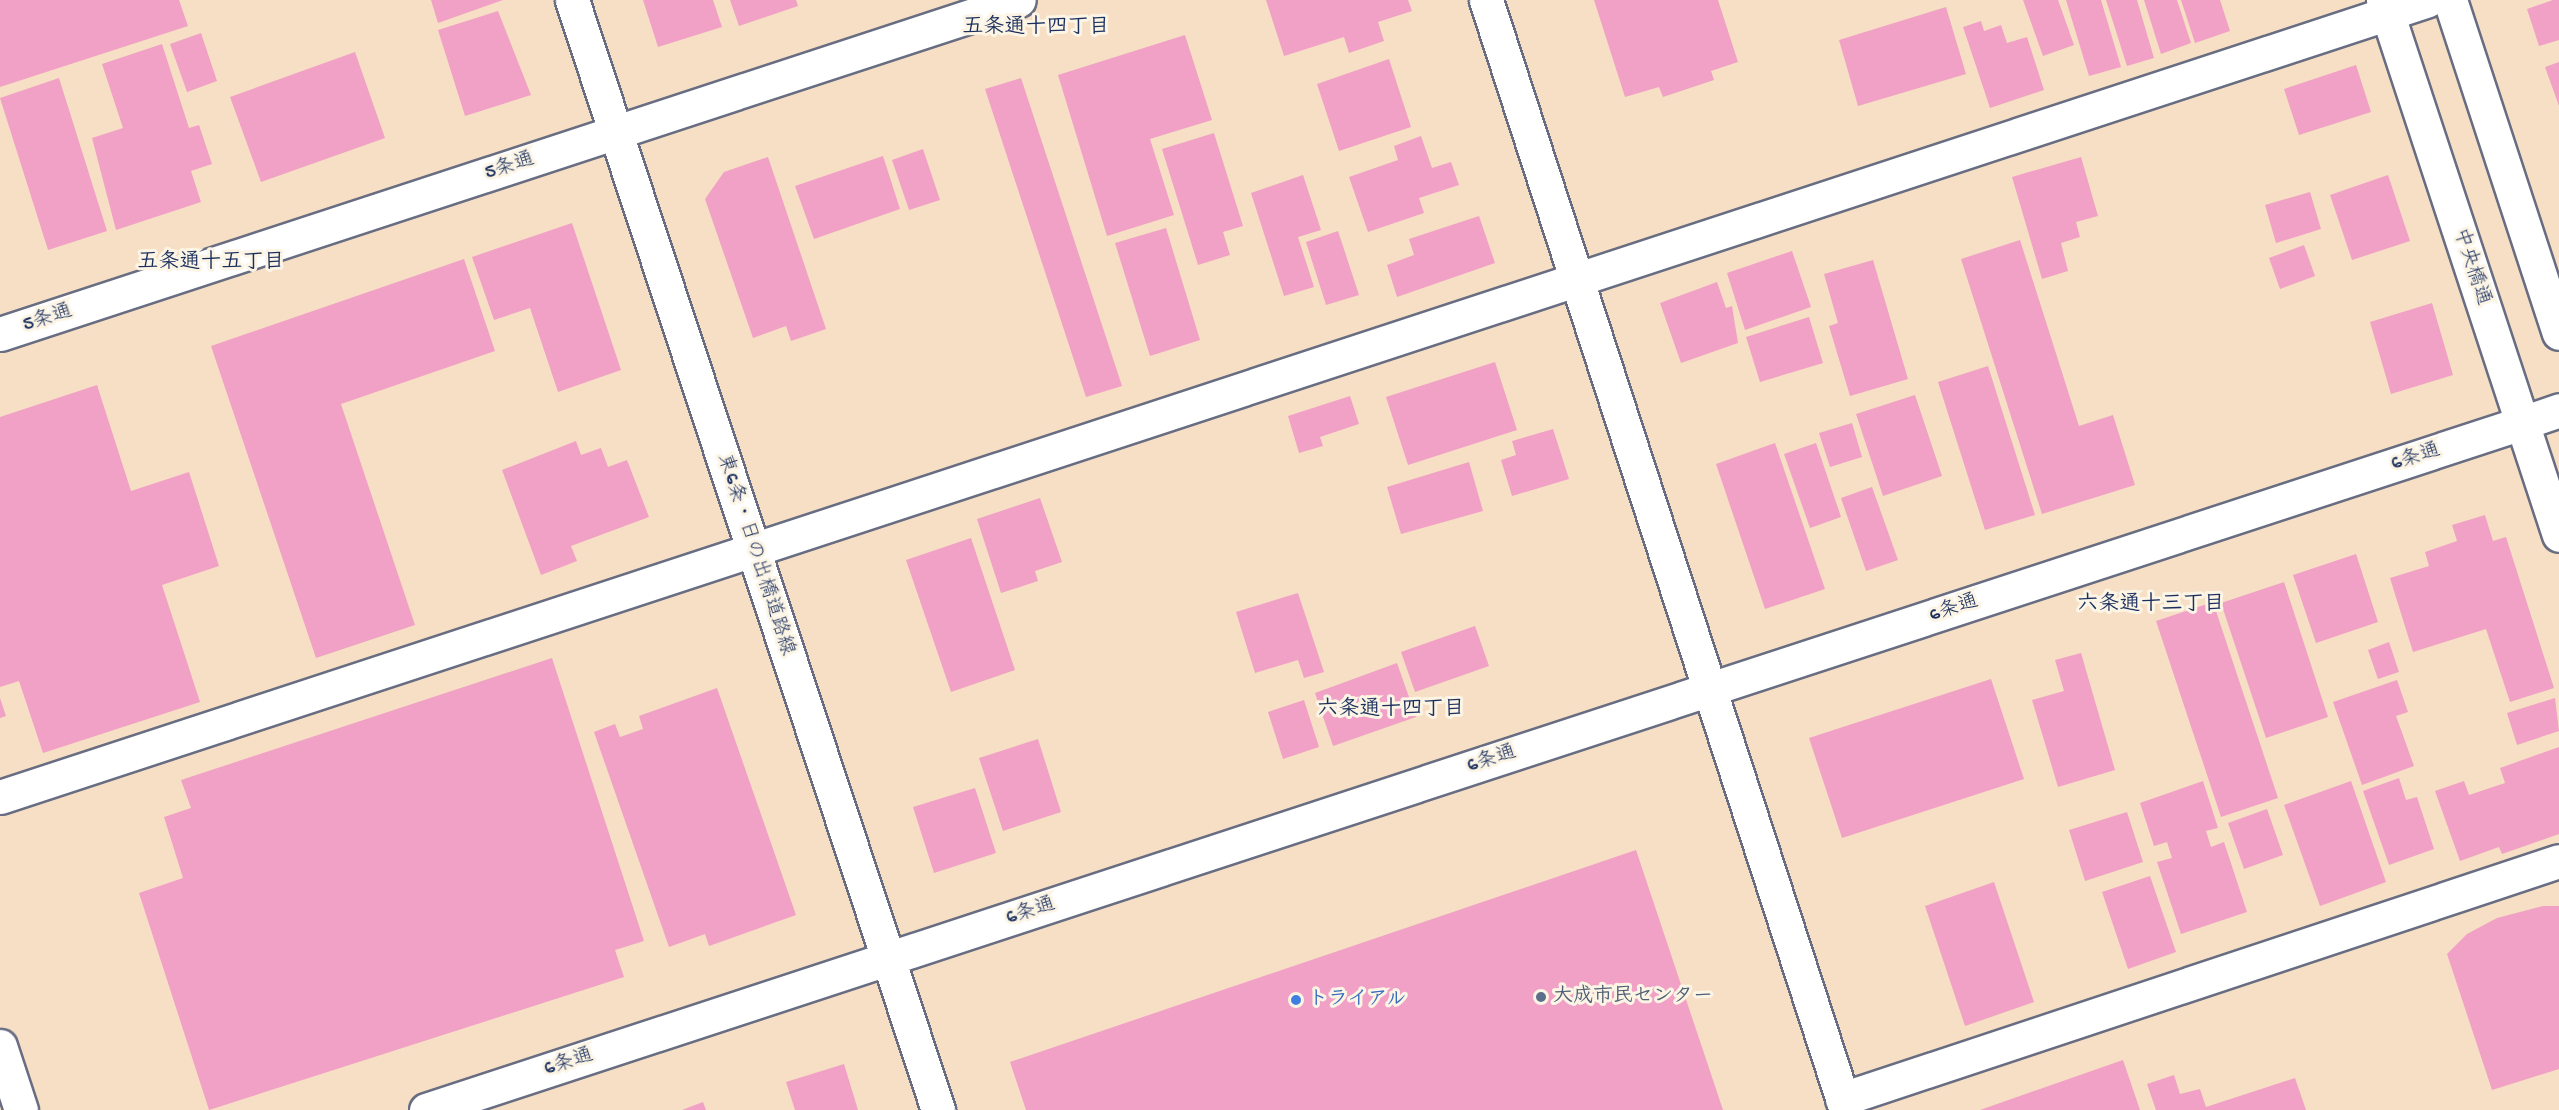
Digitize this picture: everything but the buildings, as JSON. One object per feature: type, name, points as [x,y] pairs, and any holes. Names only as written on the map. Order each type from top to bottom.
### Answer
[{"type":"street","name":"東6条・日の出橋道路線","points":[[572,0],[938,1110]]},
{"type":"street","name":"5条通","points":[[0,334],[1019,0]]},
{"type":"street","points":[[1486,0],[1579,279],[1844,1105],[2559,861]]},
{"type":"street","points":[[0,797],[1579,279],[2385,7],[2428,0]]},
{"type":"street","points":[[2450,0],[2559,333]]},
{"type":"street","name":"中央橋通","points":[[2385,7],[2559,535]]},
{"type":"street","name":"6条通","points":[[426,1110],[2559,410]]},
{"type":"street","points":[[0,1046],[21,1110]]},
{"type":"place","name":"大成市民センター","points":[[1541,997]]},
{"type":"place","name":"トライアル","points":[[1296,1000]]},
{"type":"district","name":"五条通十四丁目","points":[[1036,29]]},
{"type":"district","name":"五条通十五丁目","points":[[211,264]]},
{"type":"district","name":"六条通十三丁目","points":[[2151,606]]},
{"type":"district","name":"六条通十四丁目","points":[[1391,711]]}]
